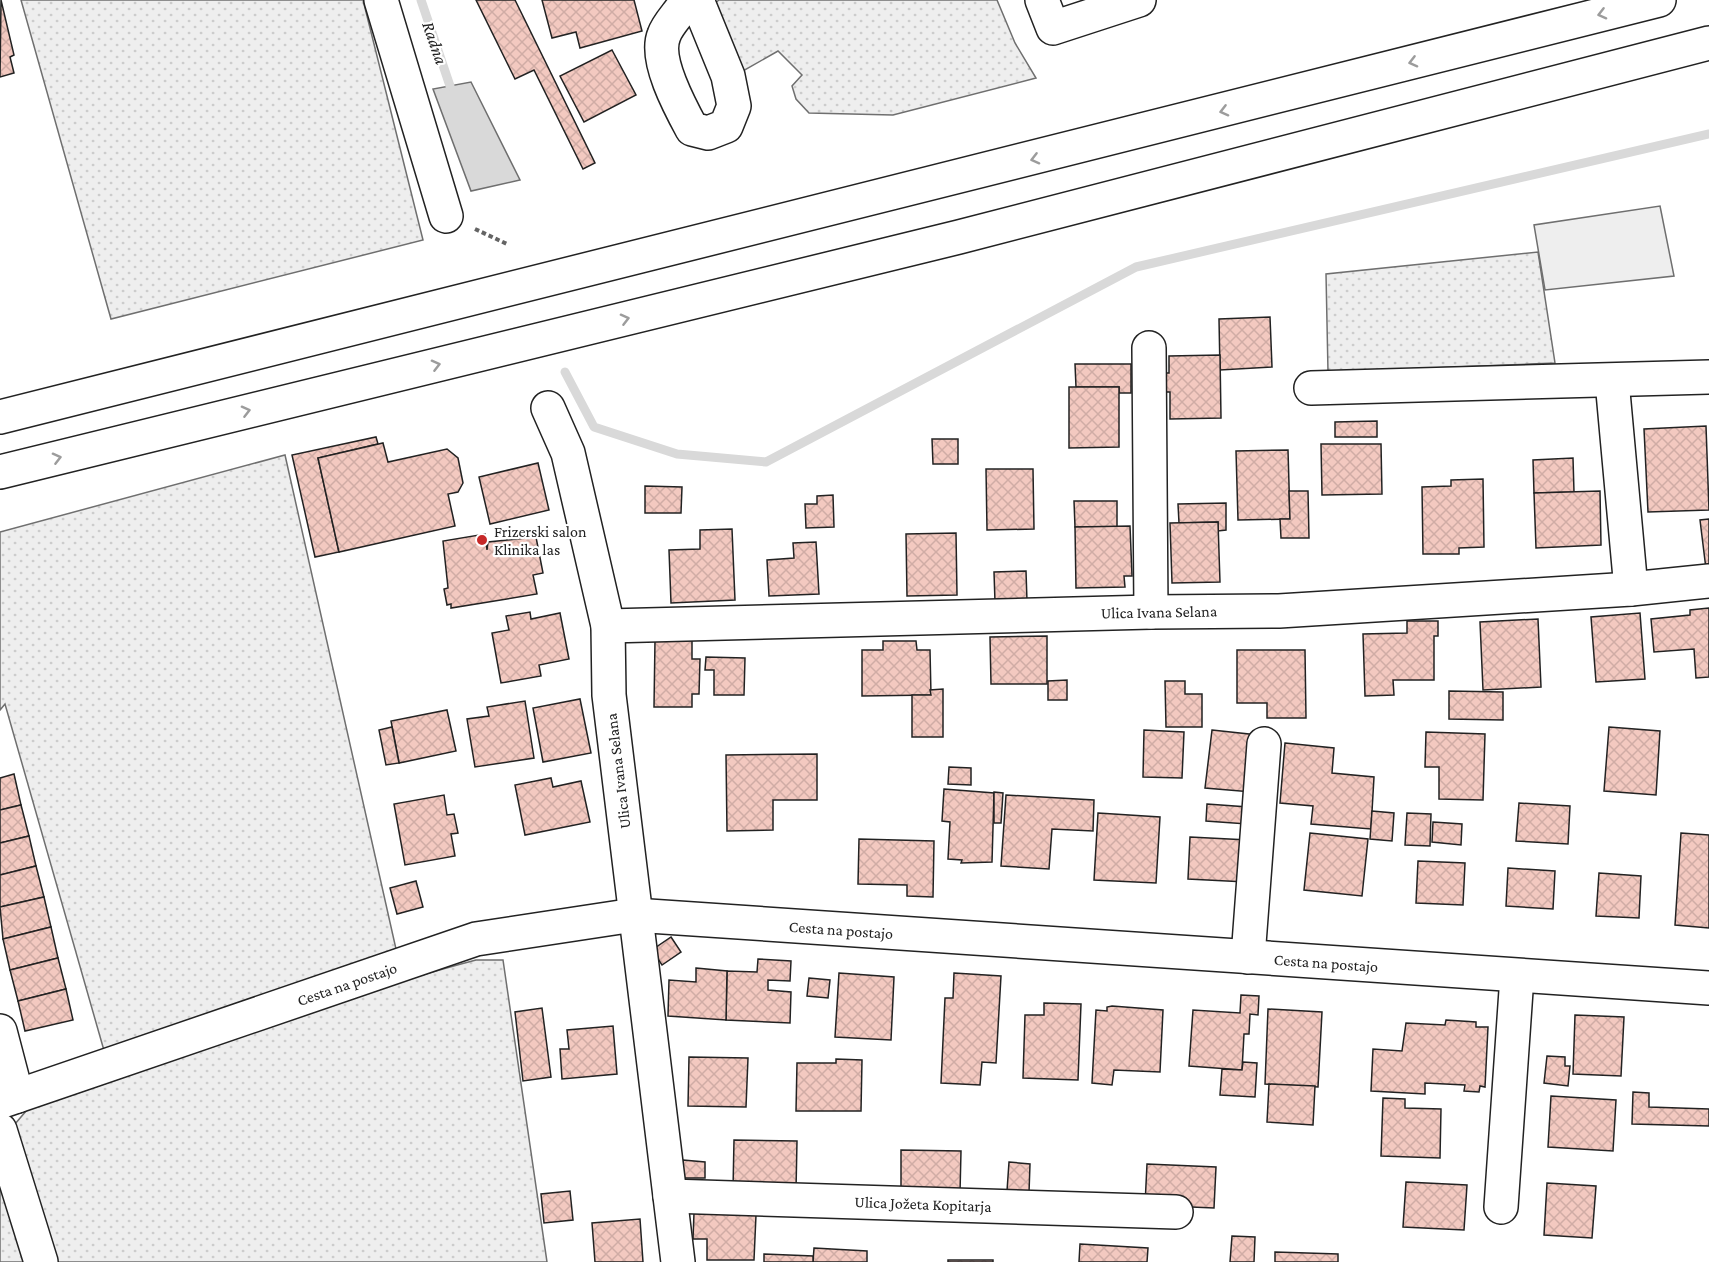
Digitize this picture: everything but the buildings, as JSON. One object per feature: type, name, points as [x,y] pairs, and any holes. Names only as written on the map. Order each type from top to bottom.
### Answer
[{"type":"main road","points":[[381,0],[446,216]]},
{"type":"main road","points":[[687,0],[664,33],[660,47],[675,97],[692,129],[708,133],[726,126],[734,106],[728,76],[697,0]]},
{"type":"main road","points":[[1042,0],[1053,28],[1139,0]]},
{"type":"main road","points":[[0,417],[1659,0]]},
{"type":"main road","points":[[0,472],[959,237],[1709,43]]},
{"type":"main road","points":[[1149,348],[1151,612]]},
{"type":"main road","points":[[1311,388],[1709,377]]},
{"type":"main road","points":[[1612,381],[1631,589]]},
{"type":"main road","name":"Ulica Ivana Selana","points":[[548,408],[568,453],[608,626],[609,695],[634,915]]},
{"type":"main road","name":"Ulica Ivana Selana","points":[[608,626],[1151,612],[1279,611],[1631,589],[1709,581]]},
{"type":"main road","points":[[1248,957],[1264,744]]},
{"type":"main road","points":[[634,915],[678,1262]]},
{"type":"main road","name":"Cesta na postajo","points":[[9,1099],[476,939],[634,915],[1709,988]]},
{"type":"main road","points":[[1501,1207],[1517,976]]},
{"type":"main road","points":[[0,1031],[9,1099]]},
{"type":"main road","points":[[0,1130],[41,1262]]},
{"type":"main road","name":"Ulica Jožeta Kopitarja","points":[[670,1196],[1176,1212]]},
{"type":"shaded area","points":[[21,0],[363,0],[423,240],[111,319]]},
{"type":"shaded area","points":[[719,0],[997,0],[1015,43],[1036,78],[893,115],[809,113],[796,99],[792,86],[802,75],[778,51],[743,71],[714,4]]},
{"type":"shaded area","points":[[471,82],[520,180],[471,191],[433,89]]},
{"type":"shaded area","points":[[1660,206],[1674,276],[1545,290],[1534,225]]},
{"type":"shaded area","points":[[1538,252],[1555,363],[1328,372],[1326,274]]},
{"type":"shaded area","points":[[285,455],[396,949],[105,1054],[5,704],[0,710],[0,532]]},
{"type":"shaded area","points":[[476,960],[503,960],[547,1262],[47,1262],[15,1124],[27,1110],[306,1012]]},
{"type":"shaded area","points":[[0,1154],[34,1262],[0,1262]]},
{"type":"waterway","name":"Radna","points":[[421,0],[450,86]]},
{"type":"waterway","points":[[565,372],[594,427],[677,454],[766,462],[1136,267],[1709,134]]},
{"type":"place","name":"Frizerski salon Klinika las","points":[[482,540]]}]
